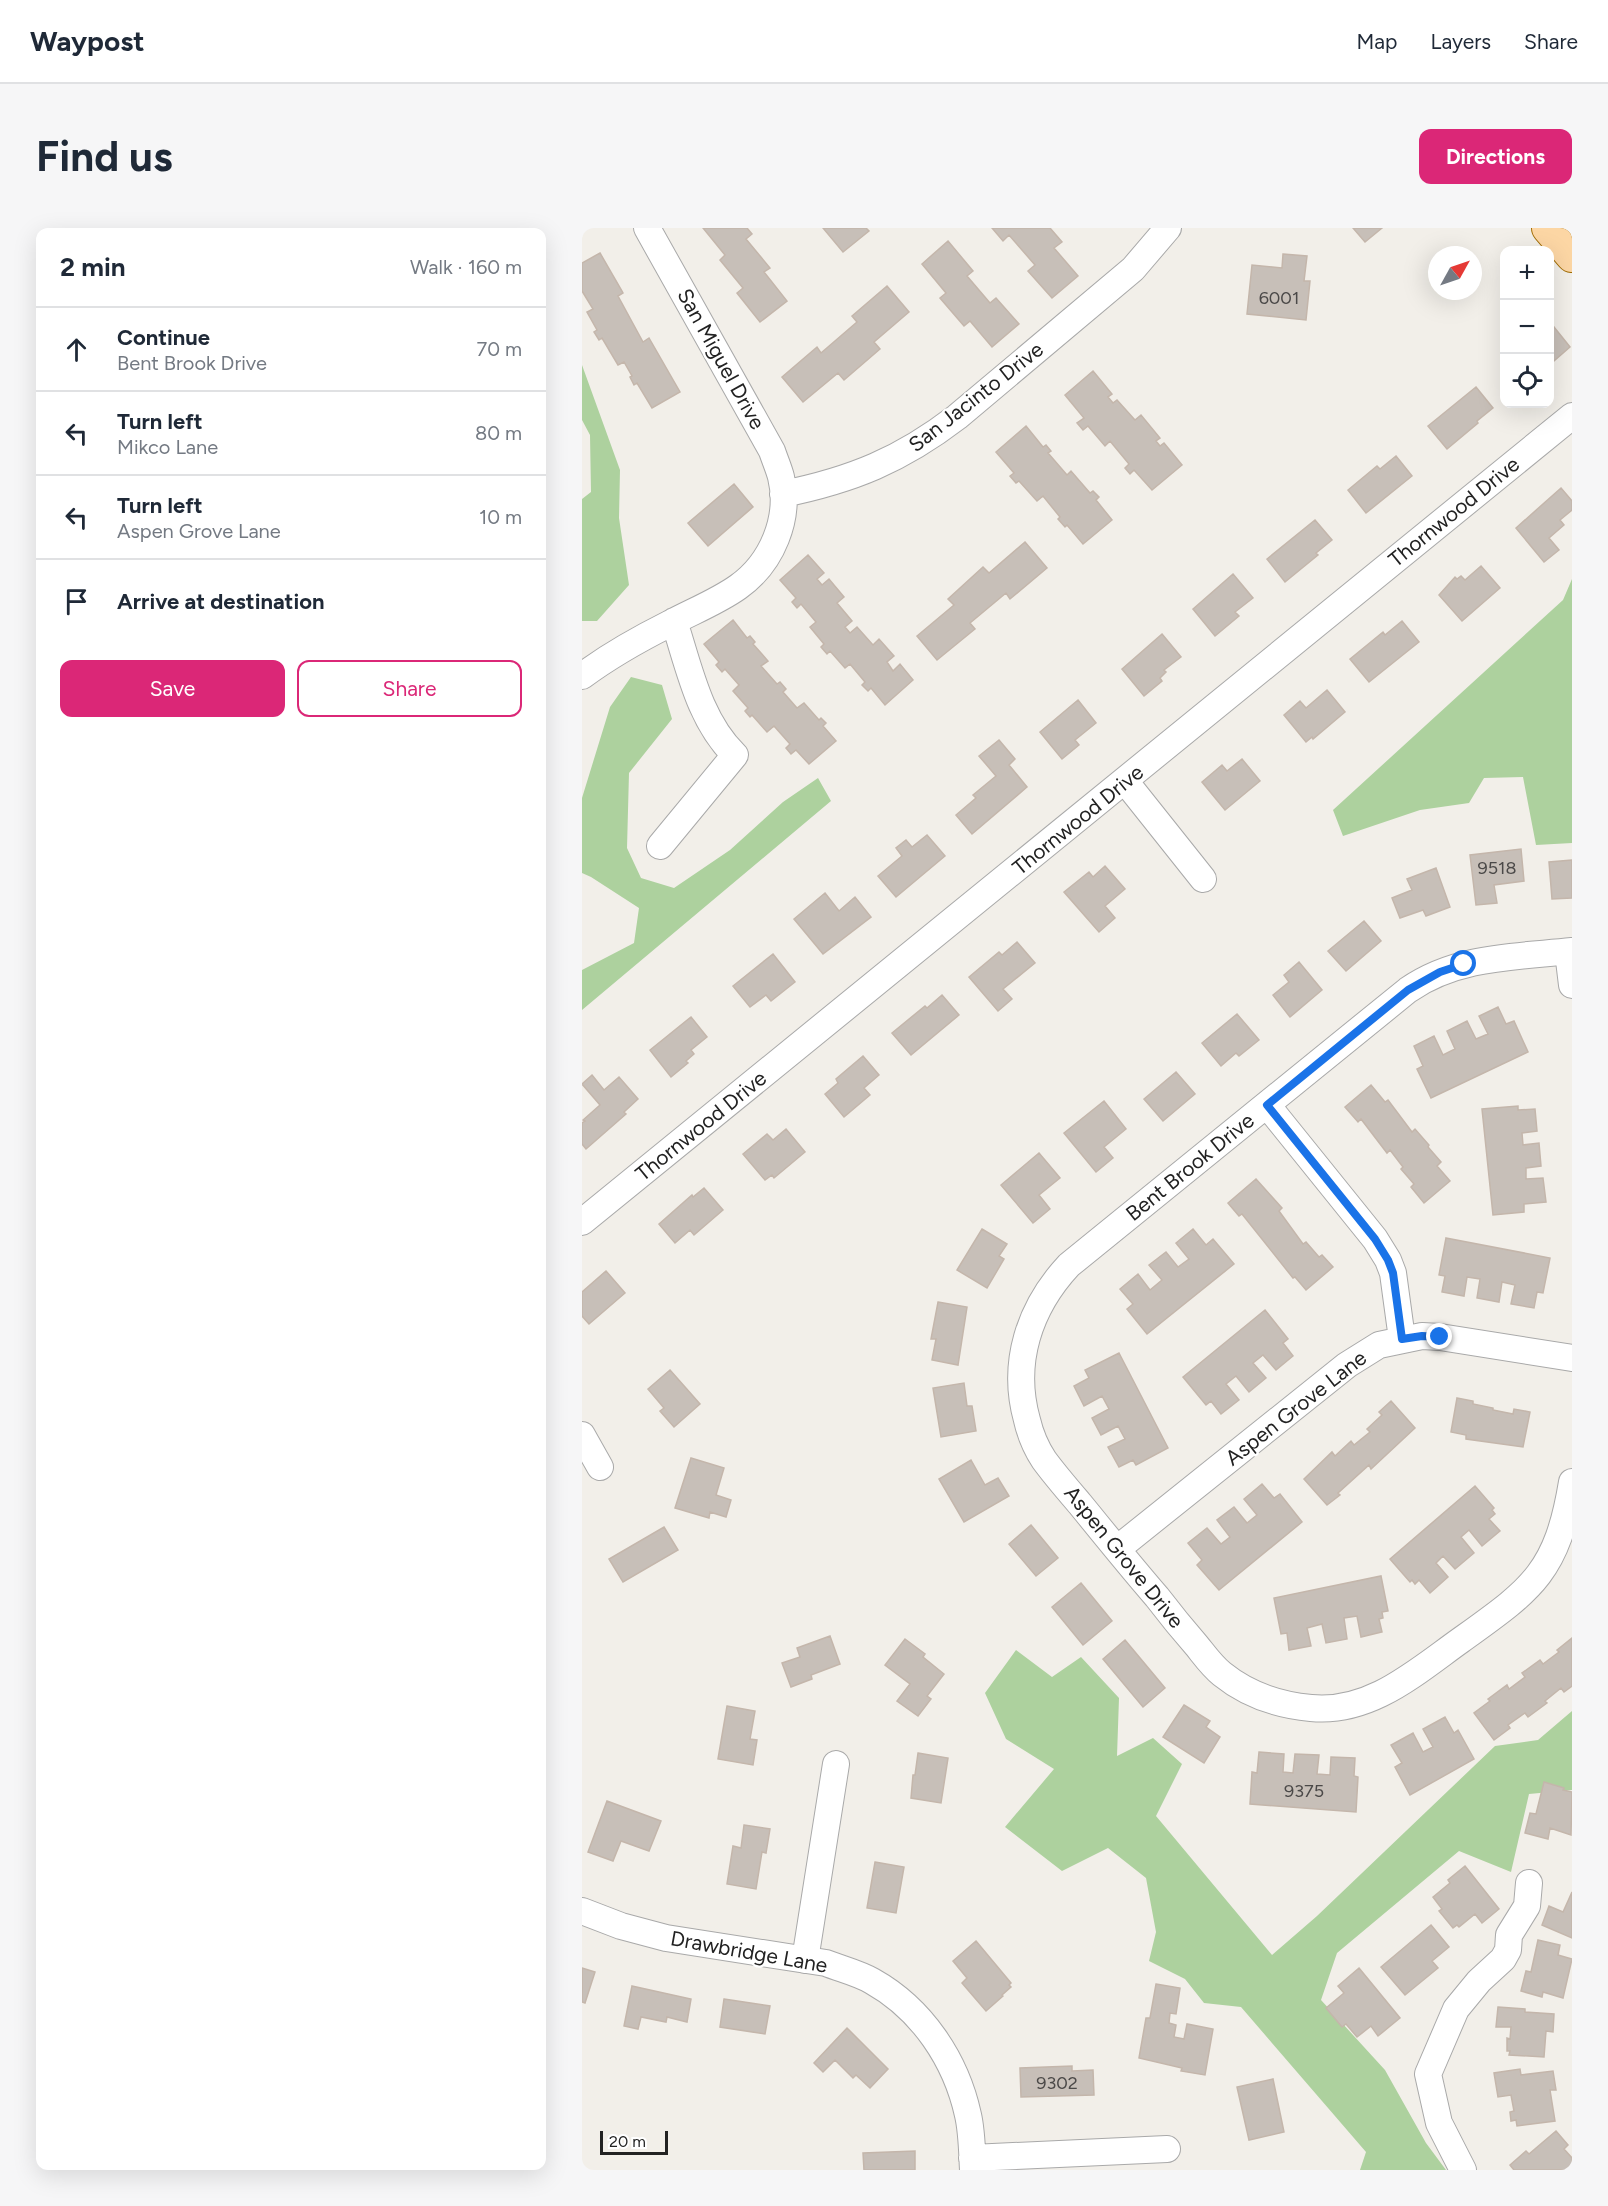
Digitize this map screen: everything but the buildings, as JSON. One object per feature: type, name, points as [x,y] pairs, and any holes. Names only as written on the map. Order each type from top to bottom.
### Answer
[{"type":"main road","points":[[1548,228],[1572,256]]},
{"type":"street","name":"San Miguel Drive","points":[[647,228],[772,451],[782,479],[783,494]]},
{"type":"street","name":"San Jacinto Drive","points":[[783,494],[826,485],[857,474],[905,452],[932,436],[1133,269],[1168,228]]},
{"type":"street","name":"Thornwood Drive","points":[[582,1222],[1572,416]]},
{"type":"street","points":[[582,676],[619,651],[729,592],[755,572],[768,555],[777,537],[783,494]]},
{"type":"street","points":[[660,846],[735,755],[716,734],[702,707],[674,621]]},
{"type":"street","points":[[1125,781],[1203,879]]},
{"type":"street","points":[[1570,951],[1572,985]]},
{"type":"street","name":"Bent Brook Drive","points":[[1021,1368],[1029,1327],[1043,1298],[1062,1273],[1408,990],[1432,975],[1457,965],[1570,951]]},
{"type":"street","points":[[1267,1105],[1375,1239],[1388,1260],[1393,1273],[1402,1339]]},
{"type":"street","name":"Aspen Grove Lane","points":[[1117,1549],[1347,1365],[1379,1345],[1422,1336],[1440,1337],[1572,1358]]},
{"type":"street","name":"Aspen Grove Drive","points":[[1021,1368],[1021,1389],[1027,1420],[1038,1451],[1215,1669],[1243,1689],[1284,1704],[1312,1708],[1335,1707],[1365,1701],[1409,1677],[1506,1607],[1532,1584],[1551,1557],[1560,1536],[1572,1482]]},
{"type":"street","points":[[582,1435],[600,1467]]},
{"type":"street","points":[[805,1960],[836,1764]]},
{"type":"street","points":[[1463,2170],[1439,2123],[1428,2074],[1456,2009],[1479,1981],[1482,1960],[1494,1942],[1509,1935],[1527,1906],[1530,1883]]},
{"type":"street","name":"Drawbridge Lane","points":[[582,1911],[621,1926],[666,1938],[805,1960],[846,1969],[874,1982],[895,1996],[918,2017],[946,2054],[959,2083],[968,2112],[972,2164]]},
{"type":"street","points":[[972,2164],[1167,2149]]},
{"type":"green space","points":[[582,365],[620,470],[619,518],[629,585],[597,621],[582,621],[582,499],[591,492],[590,435],[582,420]]},
{"type":"green space","points":[[1572,579],[1572,843],[1536,845],[1523,777],[1484,778],[1469,803],[1420,810],[1343,836],[1333,810],[1563,600]]},
{"type":"green space","points":[[631,677],[662,685],[672,719],[629,773],[627,848],[641,878],[674,888],[730,850],[783,802],[818,778],[831,801],[582,1010],[582,970],[634,943],[639,908],[582,873],[582,798],[610,707]]},
{"type":"green space","points":[[1016,1650],[1052,1677],[1081,1657],[1119,1698],[1117,1756],[1153,1738],[1182,1764],[1156,1816],[1272,1955],[1317,1916],[1495,1746],[1538,1740],[1572,1711],[1572,1790],[1529,1794],[1511,1872],[1459,1851],[1337,1953],[1321,2000],[1385,2070],[1426,2143],[1446,2170],[1360,2170],[1366,2152],[1241,2007],[1204,2003],[1185,1979],[1149,1961],[1156,1932],[1146,1878],[1108,1848],[1062,1871],[1005,1827],[1054,1769],[1006,1739],[985,1693]]},
{"type":"route","points":[[1440,1337],[1422,1336],[1402,1339],[1393,1273],[1388,1260],[1375,1239],[1267,1105],[1408,990],[1424,979],[1464,964]]}]
